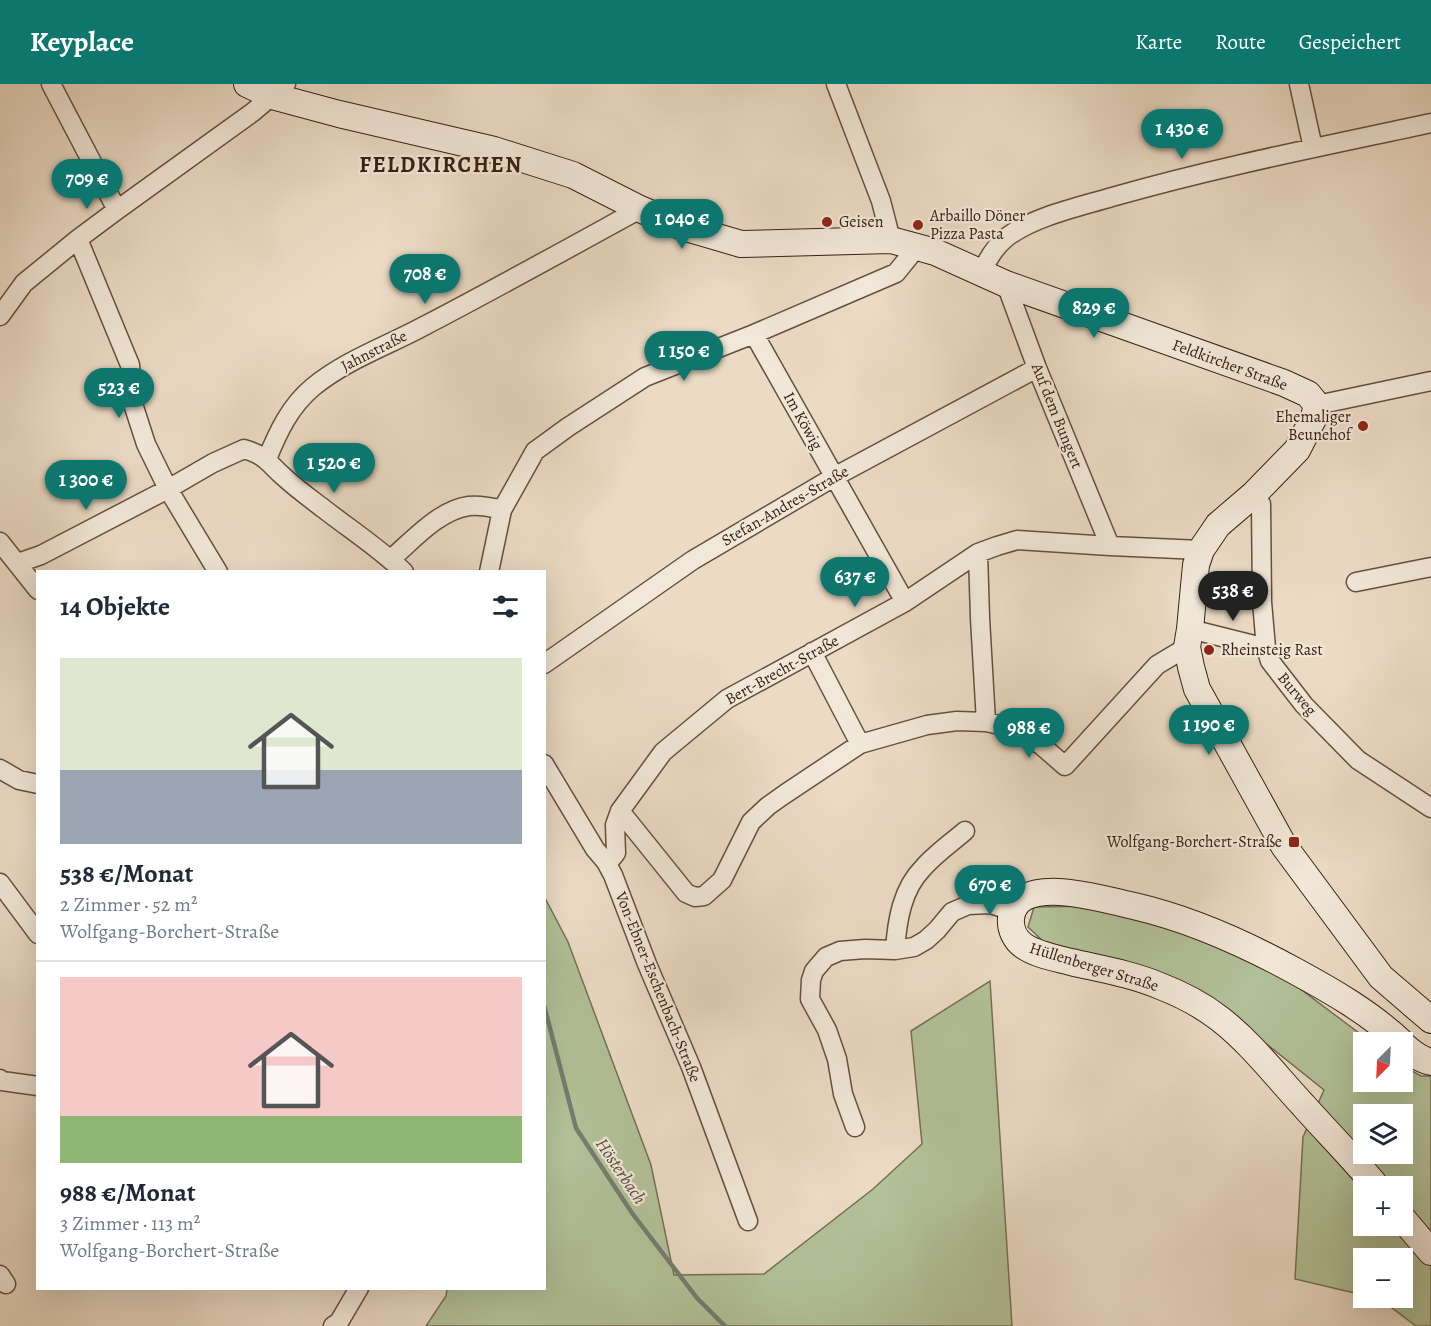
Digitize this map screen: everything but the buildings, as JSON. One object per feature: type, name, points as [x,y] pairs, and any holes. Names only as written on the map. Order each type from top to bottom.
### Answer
[{"type":"street","points":[[51,84],[117,210]]},
{"type":"street","name":"Feldkircher Straße","points":[[248,84],[279,90],[339,114],[494,150],[573,175],[640,209],[683,227],[741,244],[891,240],[934,252],[1006,284],[1284,383],[1308,394],[1317,405]]},
{"type":"street","points":[[836,84],[881,201],[891,240]]},
{"type":"street","points":[[1299,84],[1313,148]]},
{"type":"street","points":[[0,316],[24,283],[78,239],[253,112],[279,90]]},
{"type":"street","points":[[981,274],[990,255],[1006,238],[1058,213],[1151,186],[1431,123]]},
{"type":"street","name":"Jahnstraße","points":[[267,459],[279,430],[294,405],[337,369],[422,327],[640,209]]},
{"type":"street","points":[[78,239],[130,365],[134,407],[146,444],[168,489],[217,570]]},
{"type":"street","points":[[489,570],[502,510],[535,451],[645,378],[896,273],[917,247]]},
{"type":"street","name":"Auf dem Bungert","points":[[1006,284],[1037,368],[1110,546]]},
{"type":"street","name":"Im Köwig","points":[[754,334],[905,602]]},
{"type":"street","name":"Stefan-Andres-Straße","points":[[546,662],[693,560],[834,477],[1037,368]]},
{"type":"street","points":[[1431,381],[1317,405],[1314,417],[1297,450],[1253,495],[1218,525],[1201,550],[1196,565],[1189,638],[1191,667],[1197,689],[1284,846],[1381,977],[1431,1020]]},
{"type":"street","points":[[18,563],[40,555],[244,448],[267,459],[283,477],[397,565],[443,515],[468,506],[488,506],[502,510]]},
{"type":"street","name":"Burweg","points":[[1253,495],[1261,504],[1262,602],[1266,648],[1270,661],[1304,705],[1358,760],[1431,808]]},
{"type":"street","name":"Bert-Brecht-Straße","points":[[606,862],[616,853],[615,825],[620,811],[663,752],[727,699],[905,602],[978,553],[1017,540],[1201,550]]},
{"type":"street","points":[[0,542],[36,587]]},
{"type":"street","points":[[978,553],[986,722]]},
{"type":"street","points":[[1356,582],[1431,567]]},
{"type":"street","points":[[620,811],[686,893],[695,897],[704,896],[722,880],[751,822],[768,806],[860,744],[927,725],[957,721],[986,722],[1009,727],[1041,745],[1065,766],[1157,665],[1189,638],[1266,648]]},
{"type":"street","points":[[812,652],[860,744]]},
{"type":"street","name":"Von-Ebner-Eschenbach-Straße","points":[[546,767],[595,849],[614,875],[647,964],[692,1067],[748,1221]]},
{"type":"street","points":[[0,769],[19,780],[36,784]]},
{"type":"street","points":[[895,950],[897,929],[905,896],[922,869],[965,831]]},
{"type":"street","points":[[0,883],[36,931]]},
{"type":"street","points":[[855,1127],[843,1094],[837,1059],[827,1029],[810,999],[814,971],[826,957],[840,951],[895,950],[914,947],[937,930],[952,912],[968,905],[990,904],[1013,911],[1024,897],[1036,892],[1051,891],[1088,896],[1151,910],[1204,927],[1261,952],[1341,997],[1388,1032]]},
{"type":"street","name":"Hüllenberger Straße","points":[[1013,911],[1012,932],[1024,947],[1049,956],[1159,985],[1187,998],[1220,1019],[1245,1042],[1367,1176]]},
{"type":"street","points":[[1413,1053],[1431,1062]]},
{"type":"street","points":[[0,1081],[36,1086]]},
{"type":"street","points":[[1413,1231],[1431,1252]]},
{"type":"street","points":[[333,1326],[339,1322],[358,1290]]},
{"type":"green space","points":[[546,900],[568,942],[651,1165],[674,1275],[764,1274],[873,1189],[922,1144],[911,1031],[990,981],[1012,1326],[426,1326],[446,1296],[447,1290],[546,1290]]},
{"type":"green space","points":[[1100,906],[1181,928],[1287,979],[1358,1032],[1353,1032],[1353,1092],[1413,1092],[1413,1072],[1421,1076],[1431,1076],[1431,1326],[1416,1326],[1392,1308],[1413,1308],[1413,1248],[1353,1248],[1353,1293],[1295,1279],[1303,1137],[1324,1090],[1199,990],[1044,942],[1028,927],[1034,907]]},
{"type":"waterway","name":"Hösterbach","points":[[546,1013],[576,1128],[632,1213],[697,1298],[725,1326]]},
{"type":"place","name":"Geisen","points":[[827,222]]},
{"type":"place","name":"Arbaillo Döner Pizza Pasta","points":[[918,225]]},
{"type":"place","name":"Ehemaliger Beunehof","points":[[1363,426]]},
{"type":"place","name":"Rheinsteig Rast","points":[[1209,650]]},
{"type":"place","name":"Wolfgang-Borchert-Straße","points":[[1294,842]]},
{"type":"district","name":"FELDKIRCHEN","points":[[441,165]]}]
